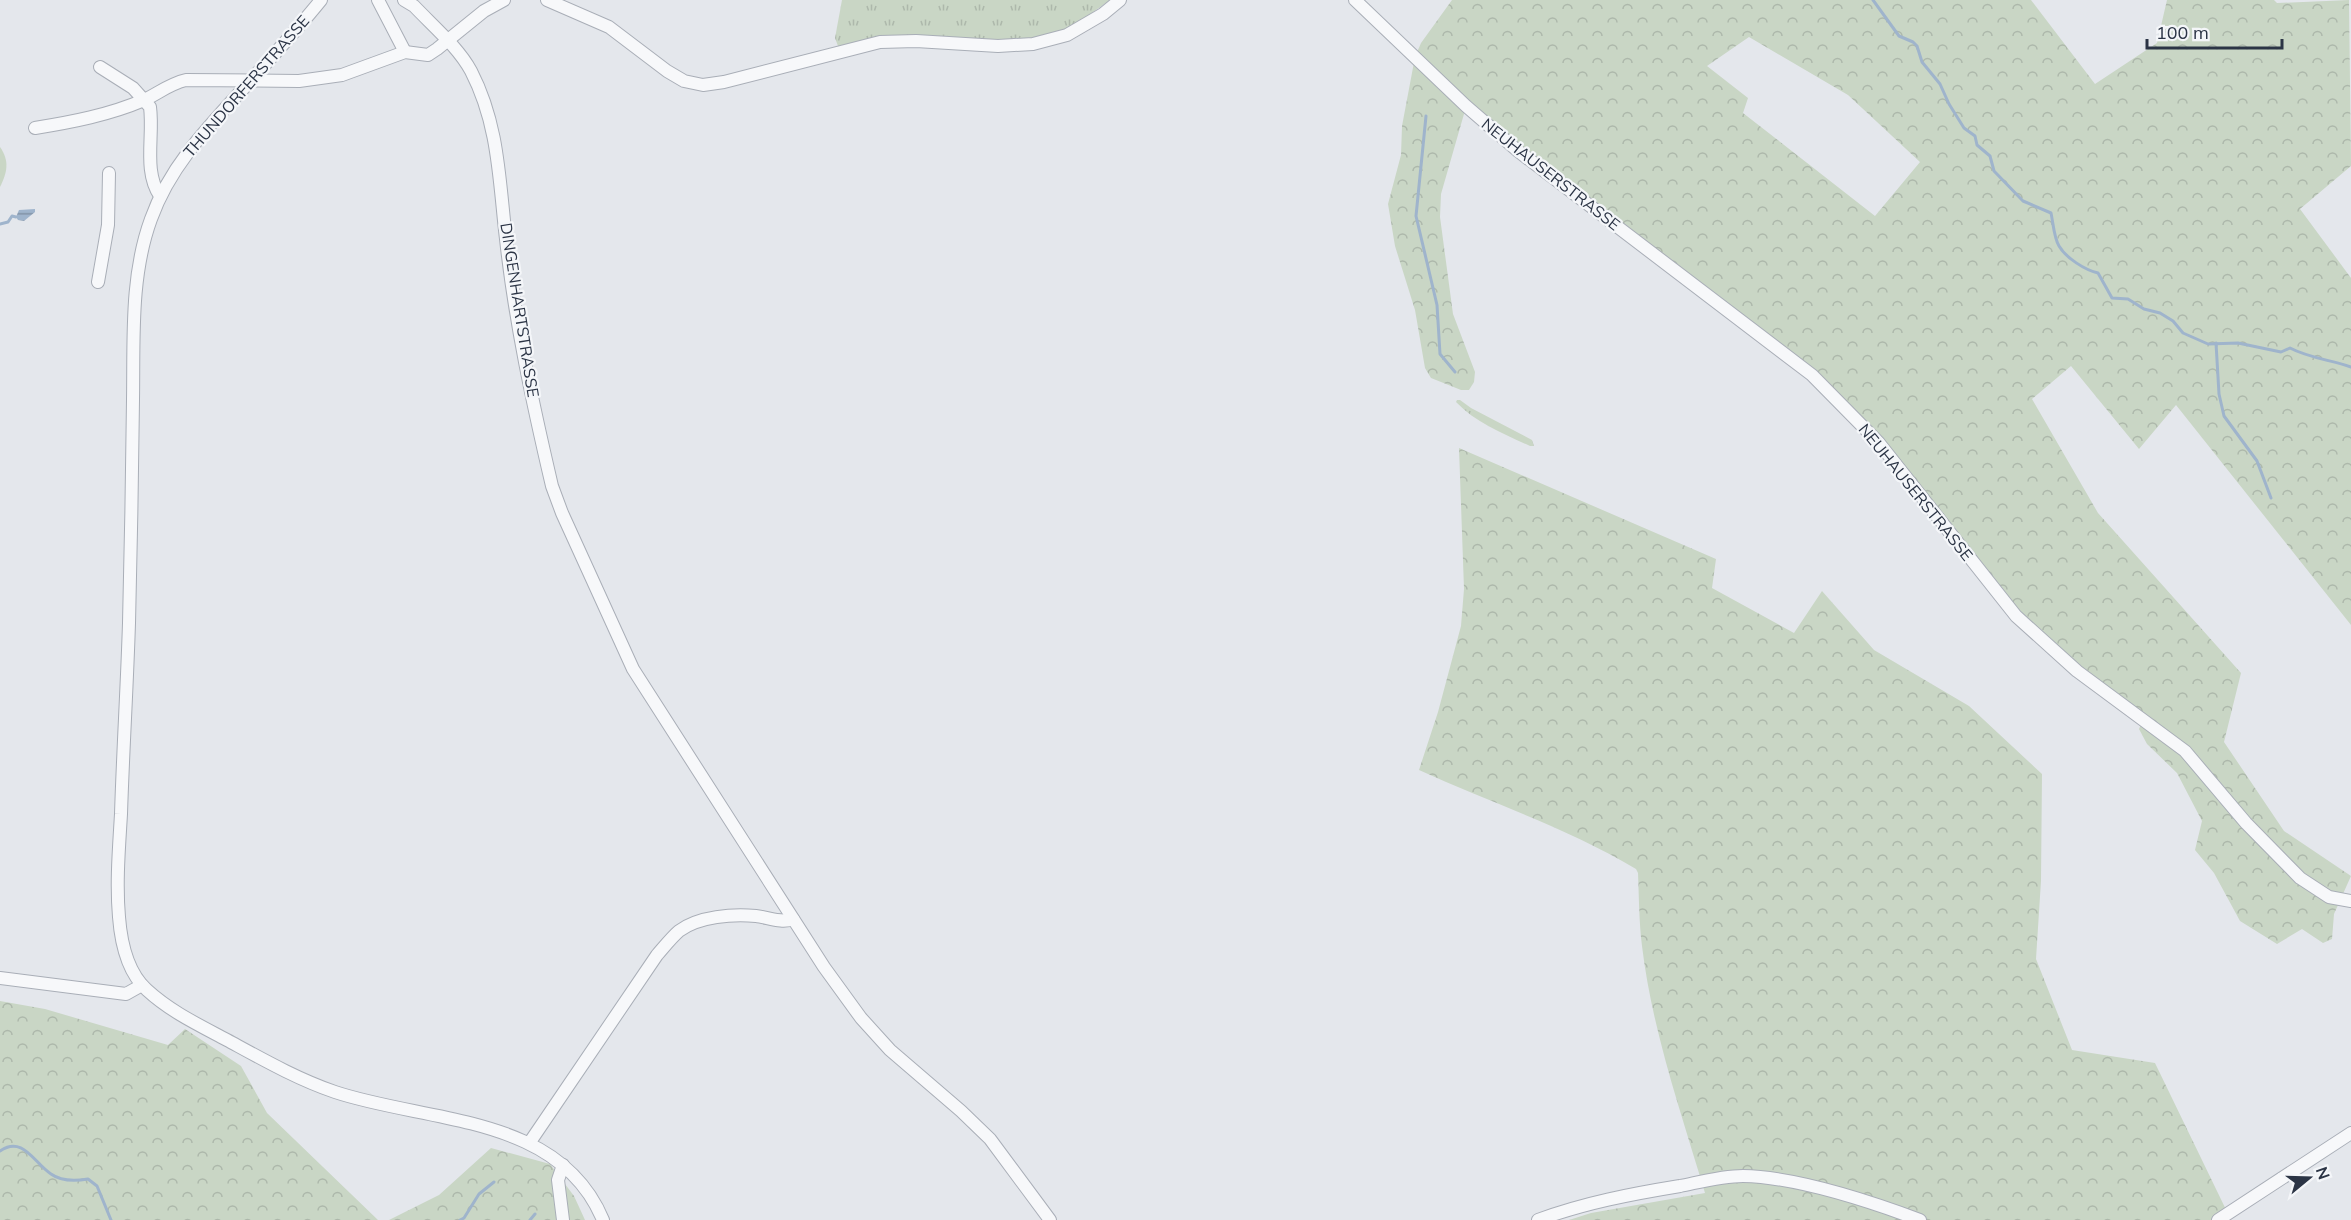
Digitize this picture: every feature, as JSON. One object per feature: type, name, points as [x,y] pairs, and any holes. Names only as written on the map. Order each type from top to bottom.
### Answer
[{"type":"street","name":"THUNDORFERSTRASSE","points":[[321,0],[190,148],[160,196],[144,239],[139,265],[134,347],[129,626],[119,859],[119,914],[122,944],[129,965],[142,985],[168,1008],[308,1082],[354,1098],[481,1127],[530,1142],[563,1165],[585,1187],[603,1220]]},
{"type":"street","points":[[378,0],[405,52]]},
{"type":"street","name":"DINGENHARTSTRASSE","points":[[404,0],[414,6],[465,61],[492,128],[500,172],[506,239],[516,306],[552,486],[561,513],[617,637],[649,694],[793,919],[861,1018],[890,1050],[982,1131],[1013,1167],[1050,1220]]},
{"type":"street","points":[[35,128],[79,121],[145,100],[173,83],[186,80],[299,81],[330,78],[405,52],[428,55],[484,10],[504,0]]},
{"type":"street","points":[[547,0],[609,27],[667,71],[684,81],[703,85],[724,82],[880,42],[1033,45],[1067,35],[1103,14],[1120,0]]},
{"type":"street","name":"NEUHAUSERSTRASSE","points":[[1355,0],[1466,106],[1518,151],[1812,375],[1879,443],[2016,616],[2070,666],[2185,751],[2246,824],[2300,878],[2329,897],[2351,901]]},
{"type":"street","points":[[100,67],[133,88],[150,107],[152,179],[160,196]]},
{"type":"street","points":[[98,282],[108,225],[109,173]]},
{"type":"street","points":[[530,1142],[657,955],[680,930],[693,924],[733,916],[756,916],[788,921],[793,919]]},
{"type":"street","points":[[0,978],[126,994],[142,985]]},
{"type":"street","points":[[2218,1220],[2351,1133]]},
{"type":"street","points":[[563,1165],[558,1180],[563,1220]]},
{"type":"street","points":[[1538,1220],[1596,1202],[1743,1176],[1780,1180],[1816,1188],[1892,1209],[1920,1220]]},
{"type":"green space","points":[[842,0],[1110,0],[1075,25],[1045,37],[1004,42],[838,46],[835,38]]},
{"type":"green space","points":[[1452,0],[2031,0],[2095,84],[2157,43],[2167,0],[2274,0],[2277,3],[2349,0],[2351,166],[2300,209],[2351,278],[2351,625],[2176,405],[2139,449],[2071,366],[2032,399],[2098,513],[2241,673],[2224,742],[2284,831],[2351,876],[2334,914],[2332,939],[2323,943],[2302,929],[2277,944],[2240,921],[2214,873],[2195,850],[2202,821],[2177,773],[2147,744],[2139,729],[2143,720],[2016,616],[1879,443],[1812,375],[1466,107],[1441,194],[1440,217],[1453,314],[1475,372],[1474,382],[1469,390],[1461,390],[1431,378],[1425,368],[1415,310],[1395,246],[1388,204],[1401,155],[1402,126],[1415,57],[1421,43]],"holes":[[[1749,37],[1848,95],[1920,162],[1875,216],[1743,113],[1748,98],[1707,66]]]},
{"type":"green space","points":[[0,147],[5,157],[6,167],[0,187]]},
{"type":"green space","points":[[1457,400],[1532,440],[1534,446],[1481,422],[1456,402]]},
{"type":"green space","points":[[1459,448],[1716,559],[1712,588],[1794,633],[1822,591],[1874,650],[1969,706],[2042,774],[2041,881],[2036,959],[2072,1050],[2155,1063],[2231,1220],[1569,1220],[1591,1213],[1705,1193],[1668,1071],[1653,1009],[1642,946],[1636,869],[1556,828],[1419,770],[1438,712],[1461,626],[1464,589]]},
{"type":"green space","points":[[0,1001],[45,1009],[168,1045],[185,1029],[241,1066],[267,1113],[378,1220],[0,1220]]},
{"type":"green space","points":[[491,1148],[550,1164],[574,1196],[585,1220],[389,1220],[439,1195]]},
{"type":"water","points":[[35,209],[35,212],[24,221],[16,217],[19,210]]},
{"type":"waterway","points":[[1873,0],[1899,36],[1917,46],[1922,62],[1940,84],[1964,128],[1975,136],[1977,145],[1990,156],[1994,171],[2023,201],[2051,213],[2059,246],[2076,263],[2098,273],[2112,298],[2128,299],[2144,309],[2160,313],[2173,321],[2183,333],[2208,344],[2238,343],[2281,352],[2290,348],[2351,367]]},
{"type":"waterway","points":[[1426,116],[1416,216],[1437,305],[1440,354],[1455,372]]},
{"type":"waterway","points":[[0,224],[8,222],[12,216],[16,217]]},
{"type":"waterway","points":[[2216,343],[2219,394],[2224,416],[2257,461],[2271,498]]},
{"type":"waterway","points":[[0,1151],[15,1146],[22,1148],[55,1177],[69,1180],[88,1179],[97,1186],[111,1220]]},
{"type":"waterway","points":[[460,1220],[464,1218],[479,1194],[494,1182]]},
{"type":"waterway","points":[[530,1220],[535,1214]]}]
